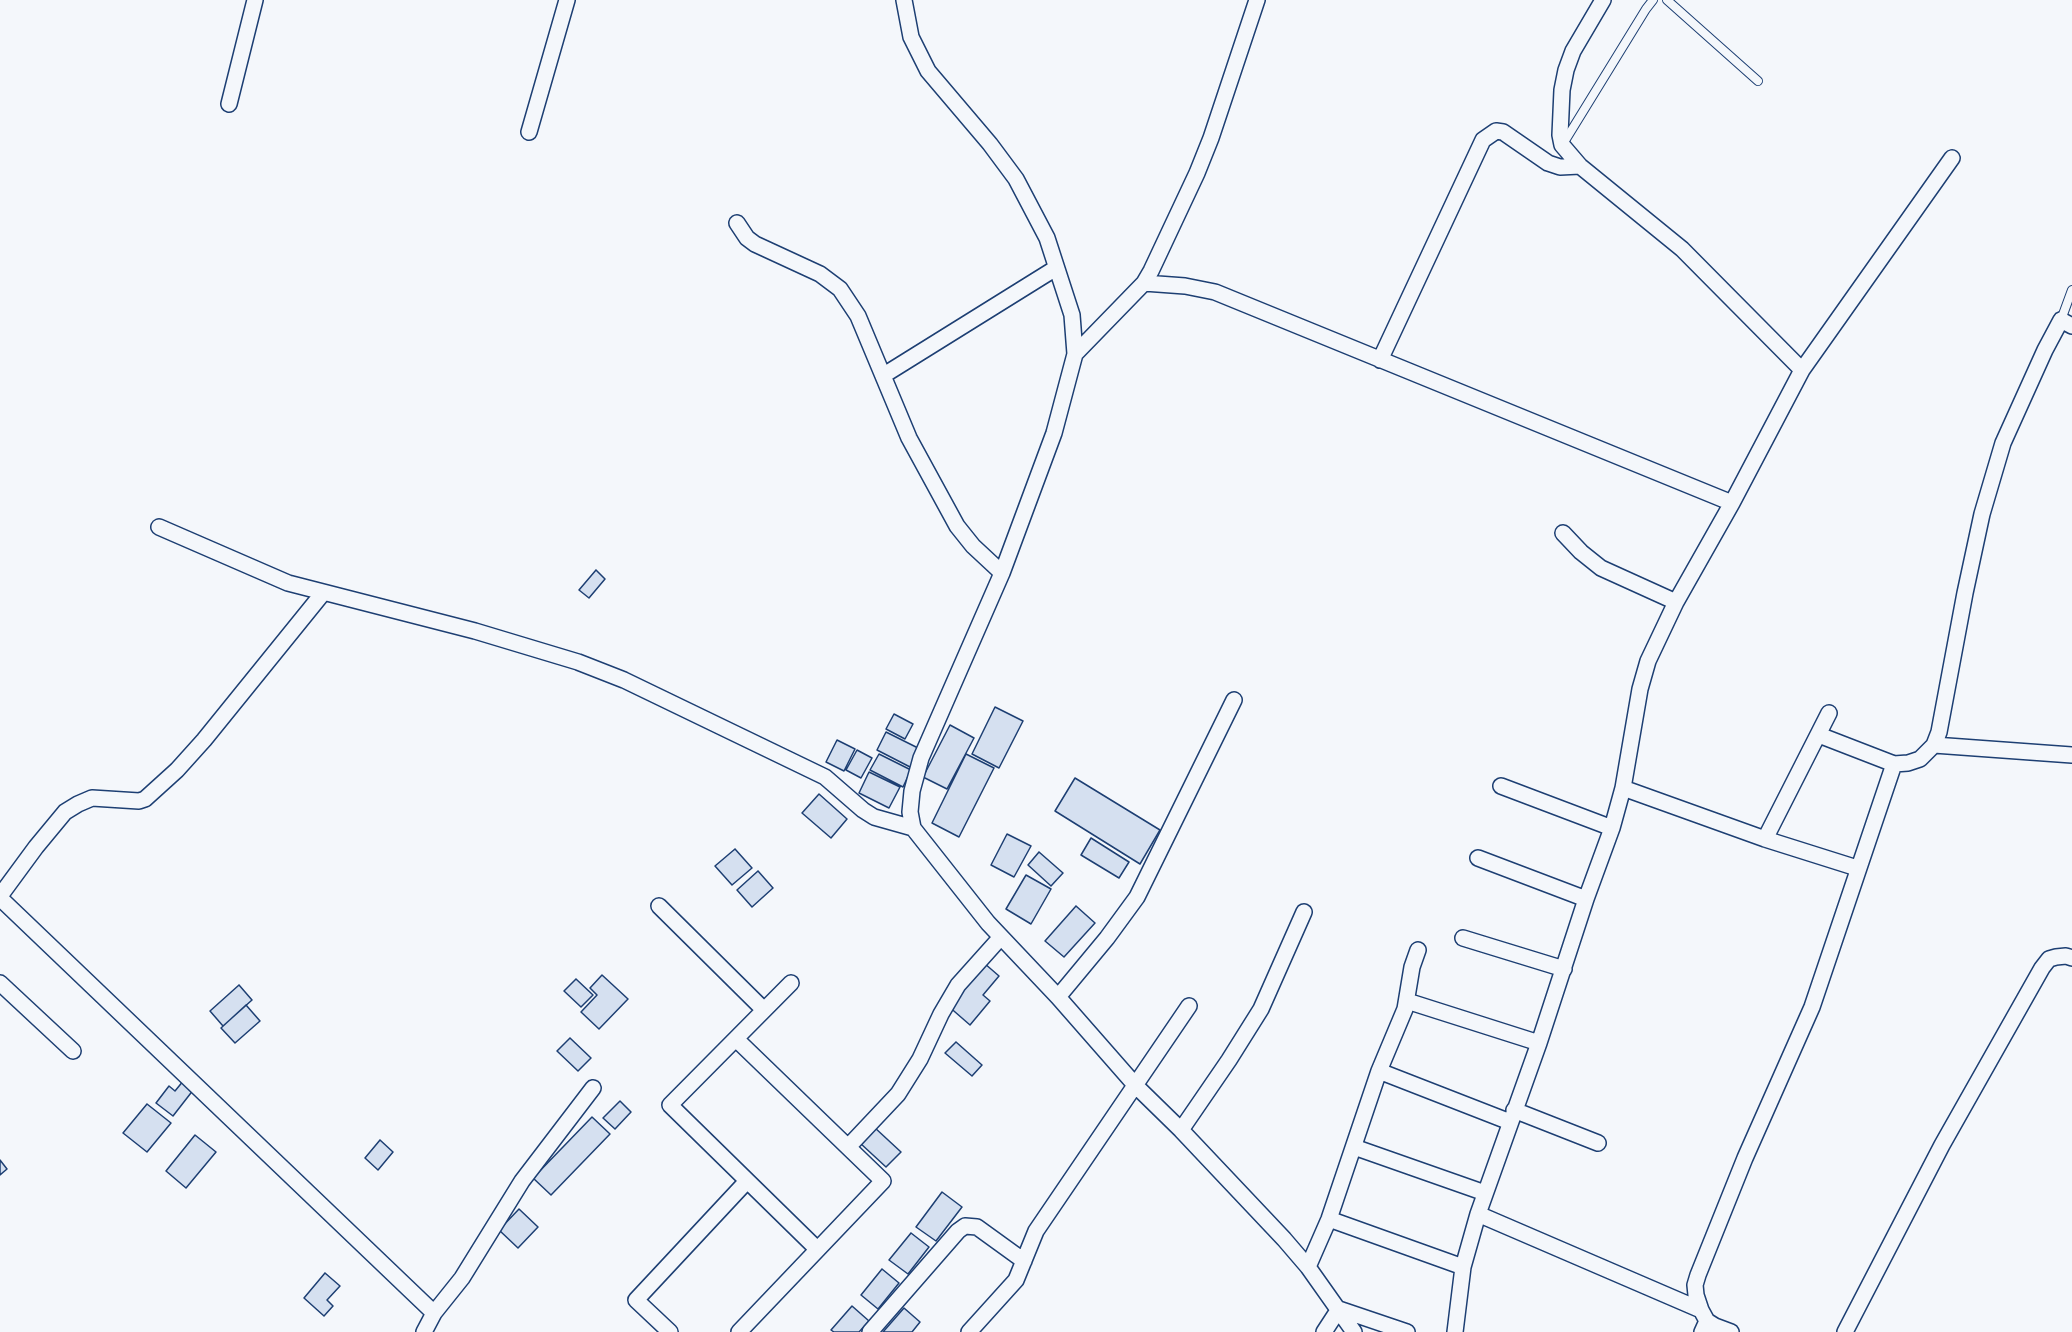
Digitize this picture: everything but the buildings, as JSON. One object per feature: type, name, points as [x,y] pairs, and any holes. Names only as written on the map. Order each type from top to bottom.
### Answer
[{"type":"street","points":[[229,104],[255,0]]},
{"type":"street","points":[[529,132],[567,0]]},
{"type":"street","points":[[904,0],[911,37],[928,71],[1016,178],[1047,238],[1072,315],[1075,354],[1054,433],[1002,573],[921,758],[912,791],[910,812],[913,828],[1001,936],[1136,1086],[1181,1130],[1308,1267],[1354,1332]]},
{"type":"street","points":[[1075,354],[1144,283],[1197,173],[1257,0]]},
{"type":"street","points":[[1603,0],[1573,51],[1566,70],[1561,112],[1562,145],[1580,166],[1682,249],[1802,370]]},
{"type":"street","points":[[1380,360],[1483,140],[1496,131],[1503,132],[1548,163],[1560,167],[1580,166]]},
{"type":"street","points":[[1455,1332],[1463,1268],[1478,1214],[1612,828],[1623,788],[1640,689],[1648,662],[1676,602],[1732,503],[1802,370],[1952,158]]},
{"type":"street","points":[[737,223],[747,238],[755,244],[820,274],[840,289],[858,316],[909,438],[957,526],[973,546],[1002,573]]},
{"type":"street","points":[[884,375],[1056,268]]},
{"type":"street","points":[[1144,283],[1207,290],[1732,503]]},
{"type":"street","points":[[1819,735],[1894,764],[1920,759],[1934,745],[1939,732],[1982,514],[2003,443],[2045,350],[2066,323]]},
{"type":"street","points":[[159,527],[259,572],[322,593],[475,631],[578,662],[624,680],[825,777],[874,818],[913,828]]},
{"type":"street","points":[[1563,533],[1586,557],[1601,568],[1676,602]]},
{"type":"street","points":[[322,593],[204,740],[177,770],[139,801],[92,798],[65,813],[36,846],[0,897],[434,1314]]},
{"type":"street","points":[[1058,997],[1107,938],[1137,897],[1234,700]]},
{"type":"street","points":[[1765,840],[1828,713]]},
{"type":"street","points":[[1934,745],[2072,755]]},
{"type":"street","points":[[1703,1321],[1695,1285],[1698,1275],[1745,1158],[1812,1008],[1857,868],[1894,764]]},
{"type":"street","points":[[1501,786],[1612,828]]},
{"type":"street","points":[[1623,788],[1765,840],[1857,868]]},
{"type":"street","points":[[1478,858],[1586,899]]},
{"type":"street","points":[[659,906],[764,1010]]},
{"type":"street","points":[[1181,1130],[1261,1009],[1304,912]]},
{"type":"street","points":[[848,1147],[898,1094],[920,1059],[958,984],[1001,936]]},
{"type":"street","points":[[1463,938],[1564,969]]},
{"type":"street","points":[[1308,1267],[1329,1219],[1379,1071],[1407,1001],[1412,967],[1418,950]]},
{"type":"street","points":[[1845,1332],[1942,1145],[2042,968],[2049,959],[2066,956],[2072,958]]},
{"type":"street","points":[[0,983],[73,1051]]},
{"type":"street","points":[[791,983],[670,1105],[818,1249]]},
{"type":"street","points":[[1407,1001],[1539,1043]]},
{"type":"street","points":[[969,1332],[1016,1280],[1036,1231],[1189,1006]]},
{"type":"street","points":[[736,1039],[883,1180],[739,1332]]},
{"type":"street","points":[[1379,1071],[1598,1143]]},
{"type":"street","points":[[424,1332],[434,1314],[462,1278],[522,1181],[593,1088]]},
{"type":"street","points":[[1354,1147],[1485,1193]]},
{"type":"street","points":[[670,1332],[636,1300],[747,1182]]},
{"type":"street","points":[[1478,1214],[1703,1321],[1731,1332]]},
{"type":"street","points":[[1329,1219],[1463,1268]]},
{"type":"street","points":[[870,1332],[958,1231],[965,1226],[976,1227],[1024,1261]]},
{"type":"street","points":[[1324,1332],[1339,1309]]},
{"type":"street","points":[[1339,1309],[1407,1332]]},
{"type":"lane","points":[[1562,145],[1653,0]]},
{"type":"lane","points":[[1667,0],[1758,81]]},
{"type":"lane","points":[[2066,323],[2072,290]]}]
